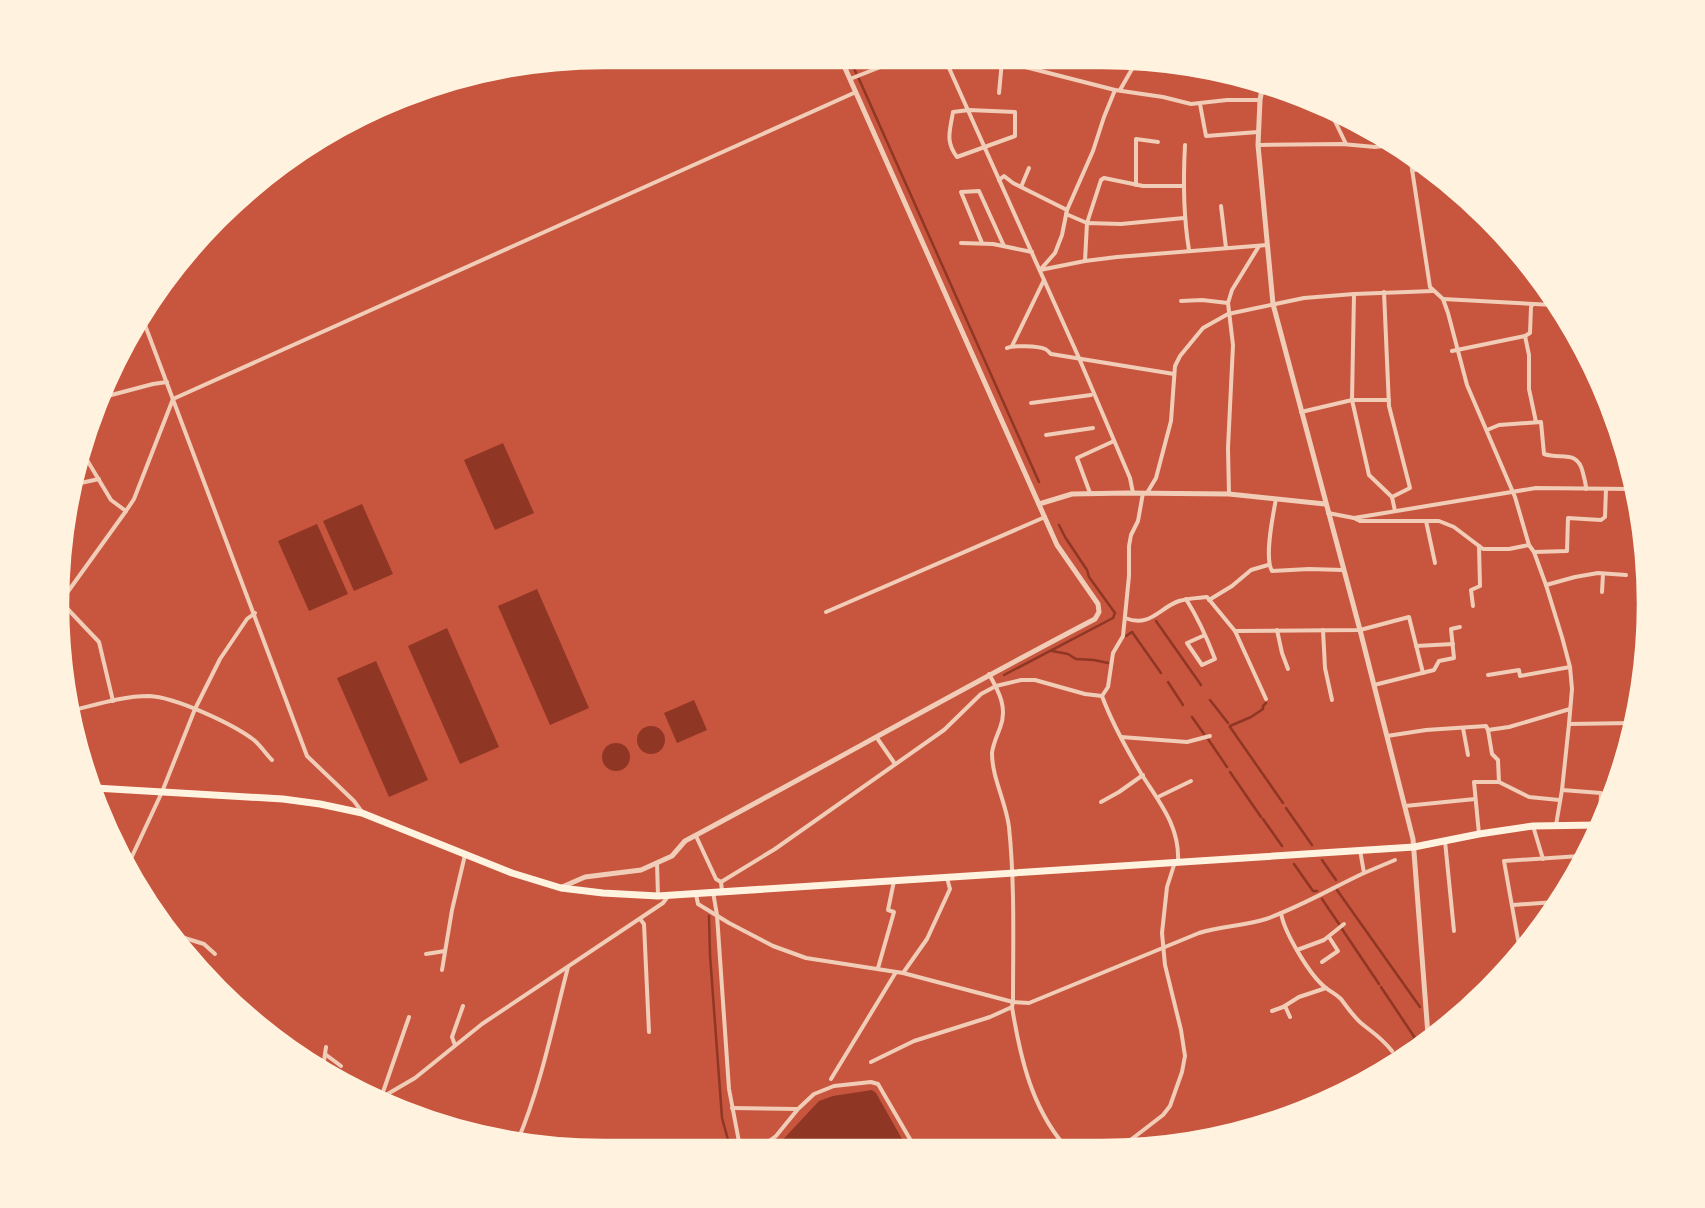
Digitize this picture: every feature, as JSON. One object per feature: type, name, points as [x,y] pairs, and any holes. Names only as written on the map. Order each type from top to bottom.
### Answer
[{"type":"highway","points":[[100,788],[282,799],[320,804],[362,813],[512,873],[561,888],[603,893],[658,896],[1414,847],[1479,834],[1533,826],[1556,824],[1590,825]]},
{"type":"street","points":[[561,888],[585,877],[641,870],[672,856],[686,841],[877,738],[989,674],[1095,619],[1099,612],[1098,604],[1057,545],[846,68]]},
{"type":"street","points":[[850,79],[878,68]]},
{"type":"street","points":[[949,68],[1079,358],[1130,478],[1132,493]]},
{"type":"street","points":[[999,93],[1001,68]]},
{"type":"street","points":[[1030,68],[1117,90],[1163,97],[1190,104],[1228,100],[1260,100]]},
{"type":"street","points":[[1040,270],[1055,253],[1062,235],[1067,212],[1104,117],[1117,90],[1131,69]]},
{"type":"street","points":[[68,589],[134,499],[173,399],[856,92]]},
{"type":"street","points":[[1261,92],[1258,145],[1273,304],[1360,630],[1414,847],[1428,1030]]},
{"type":"street","points":[[1200,104],[1206,136],[1258,132]]},
{"type":"street","points":[[968,110],[1015,112],[1015,136],[957,157],[950,148],[949,136],[953,112],[968,110]]},
{"type":"street","points":[[1336,122],[1346,144]]},
{"type":"street","points":[[1136,185],[1136,140],[1158,142]]},
{"type":"street","points":[[1258,145],[1346,144],[1381,146]]},
{"type":"street","points":[[1185,145],[1183,186],[1188,250]]},
{"type":"street","points":[[1412,167],[1430,287],[1442,299],[1448,313],[1468,385],[1515,497],[1529,545],[1534,552],[1546,585],[1570,667],[1572,689],[1569,724],[1562,790],[1556,824]]},
{"type":"street","points":[[1021,187],[1030,168]]},
{"type":"street","points":[[1412,170],[1416,170]]},
{"type":"street","points":[[999,180],[1004,176],[1087,223],[1121,224],[1184,218]]},
{"type":"street","points":[[1085,261],[1087,223],[1101,180],[1104,178],[1136,185],[1183,186]]},
{"type":"street","points":[[982,243],[961,192],[979,191],[1004,246]]},
{"type":"street","points":[[1221,206],[1226,248]]},
{"type":"street","points":[[961,243],[982,243],[1032,252]]},
{"type":"street","points":[[1040,270],[1085,261],[1188,250],[1267,245]]},
{"type":"street","points":[[1230,494],[1228,440],[1233,344],[1228,303],[1232,290],[1259,246]]},
{"type":"street","points":[[1012,346],[1044,280]]},
{"type":"street","points":[[1102,696],[1108,687],[1113,653],[1123,636],[1131,535],[1138,521],[1145,493],[1156,478],[1169,430],[1175,366],[1180,356],[1203,328],[1228,314],[1304,298],[1384,292],[1433,291]]},
{"type":"street","points":[[1384,292],[1389,400],[1410,488],[1392,497]]},
{"type":"street","points":[[1354,294],[1352,400],[1369,475],[1392,497],[1395,511]]},
{"type":"street","points":[[1442,299],[1546,305]]},
{"type":"street","points":[[1181,301],[1202,300],[1228,303]]},
{"type":"street","points":[[1452,351],[1525,336],[1530,333],[1531,307],[1533,304]]},
{"type":"street","points":[[145,326],[307,756],[354,801],[362,813]]},
{"type":"street","points":[[1525,336],[1529,355],[1529,389],[1536,422]]},
{"type":"street","points":[[1007,348],[1012,346],[1045,349],[1051,354],[1174,374]]},
{"type":"street","points":[[110,395],[167,382]]},
{"type":"street","points":[[1031,403],[1091,395]]},
{"type":"street","points":[[1301,412],[1352,400],[1389,400]]},
{"type":"street","points":[[1486,430],[1499,425],[1542,422],[1544,454],[1576,459],[1582,468],[1586,489]]},
{"type":"street","points":[[1046,435],[1094,428]]},
{"type":"street","points":[[1090,494],[1077,458],[1114,441]]},
{"type":"street","points":[[87,461],[111,500],[126,511]]},
{"type":"street","points":[[82,483],[98,479]]},
{"type":"street","points":[[1354,518],[1536,488],[1625,490]]},
{"type":"street","points":[[1534,552],[1567,551],[1568,518],[1601,520],[1605,516],[1606,489]]},
{"type":"street","points":[[1039,504],[1072,494],[1132,493],[1230,494],[1325,504]]},
{"type":"street","points":[[1276,499],[1268,565],[1272,571],[1344,570]]},
{"type":"street","points":[[1328,513],[1360,521],[1439,521],[1454,527],[1483,549],[1510,549],[1529,545]]},
{"type":"street","points":[[826,612],[1044,517]]},
{"type":"street","points":[[1426,521],[1434,563]]},
{"type":"street","points":[[1473,606],[1471,590],[1480,586],[1479,546]]},
{"type":"street","points":[[1209,600],[1232,586],[1251,570],[1268,565]]},
{"type":"street","points":[[1546,585],[1574,577],[1603,574],[1626,575]]},
{"type":"street","points":[[1602,592],[1603,574]]},
{"type":"street","points":[[1125,618],[1138,622],[1150,618],[1179,601],[1207,597],[1235,631],[1266,699]]},
{"type":"street","points":[[1186,599],[1205,635],[1215,659],[1202,665],[1187,643],[1205,635]]},
{"type":"street","points":[[68,611],[98,642],[113,700]]},
{"type":"street","points":[[132,857],[162,792],[195,709],[220,659],[247,618],[254,613]]},
{"type":"street","points":[[1235,631],[1360,630],[1409,617],[1423,673]]},
{"type":"street","points":[[1374,684],[1434,670],[1439,662],[1454,658],[1451,630],[1460,627]]},
{"type":"street","points":[[1277,630],[1288,669]]},
{"type":"street","points":[[1323,630],[1325,668],[1332,700]]},
{"type":"street","points":[[1416,646],[1453,644]]},
{"type":"street","points":[[1488,674],[1519,670],[1520,676],[1570,667]]},
{"type":"street","points":[[989,674],[996,686],[1004,716],[994,741],[992,753],[994,768],[1009,825],[1013,873],[1012,1005],[1025,1070],[1038,1107],[1060,1140]]},
{"type":"street","points":[[721,882],[775,849],[944,730],[980,694],[996,686],[1021,680],[1035,680],[1085,694],[1102,696]]},
{"type":"street","points":[[78,709],[113,700],[150,696],[164,699],[195,709],[224,722],[255,740],[272,760]]},
{"type":"street","points":[[1102,696],[1121,737],[1158,797],[1172,824],[1179,850],[1168,887],[1162,932],[1165,965],[1181,1030],[1185,1056],[1182,1072],[1172,1099],[1163,1115],[1132,1139]]},
{"type":"street","points":[[1488,730],[1509,727],[1570,709]]},
{"type":"street","points":[[1569,724],[1624,723]]},
{"type":"street","points":[[1387,736],[1486,726],[1492,754],[1498,760],[1498,782]]},
{"type":"street","points":[[1463,728],[1468,755]]},
{"type":"street","points":[[1121,737],[1188,742],[1210,736]]},
{"type":"street","points":[[877,738],[895,764]]},
{"type":"street","points":[[1101,802],[1143,775]]},
{"type":"street","points":[[1158,797],[1191,781]]},
{"type":"street","points":[[1479,834],[1474,782],[1498,782],[1528,797],[1559,800]]},
{"type":"street","points":[[1562,790],[1601,793],[1601,799]]},
{"type":"street","points":[[1405,806],[1475,799]]},
{"type":"street","points":[[1533,826],[1543,859]]},
{"type":"street","points":[[696,836],[716,879],[721,882]]},
{"type":"street","points":[[1445,841],[1454,931]]},
{"type":"street","points":[[1360,850],[1364,873]]},
{"type":"street","points":[[442,970],[452,910],[466,854]]},
{"type":"street","points":[[1519,940],[1504,861],[1574,856]]},
{"type":"street","points":[[871,1062],[914,1041],[990,1017],[1012,1005],[1029,1003],[1215,928],[1264,919],[1280,913],[1395,860]]},
{"type":"street","points":[[657,863],[658,896]]},
{"type":"street","points":[[903,973],[927,940],[950,889],[947,878]]},
{"type":"street","points":[[878,968],[894,912],[888,910],[894,880]]},
{"type":"street","points":[[721,882],[722,892]]},
{"type":"street","points":[[713,892],[717,915],[729,1089],[739,1140]]},
{"type":"street","points":[[696,893],[698,904],[773,946],[806,958],[903,973],[1012,1005]]},
{"type":"street","points":[[387,1094],[415,1078],[482,1024],[640,919],[663,903],[670,895]]},
{"type":"street","points":[[1513,905],[1547,903]]},
{"type":"street","points":[[1280,913],[1282,922],[1296,950],[1326,988],[1331,990],[1360,1022],[1383,1039],[1392,1050]]},
{"type":"street","points":[[640,919],[644,924],[649,1032]]},
{"type":"street","points":[[1296,950],[1329,937],[1331,933],[1344,924]]},
{"type":"street","points":[[1322,962],[1338,951],[1329,937]]},
{"type":"street","points":[[184,938],[204,944],[215,954]]},
{"type":"street","points":[[426,954],[445,950]]},
{"type":"street","points":[[521,1134],[529,1114],[544,1063],[568,967]]},
{"type":"street","points":[[831,1079],[896,972]]},
{"type":"street","points":[[1272,1011],[1285,1006],[1299,997],[1326,988]]},
{"type":"street","points":[[455,1045],[452,1038],[463,1006]]},
{"type":"street","points":[[1285,1006],[1290,1017]]},
{"type":"street","points":[[383,1093],[409,1018]]},
{"type":"street","points":[[324,1061],[326,1047]]},
{"type":"street","points":[[325,1054],[341,1066]]},
{"type":"street","points":[[771,1140],[814,1094],[834,1086],[871,1082],[878,1084],[911,1140]]},
{"type":"street","points":[[732,1108],[798,1109]]},
{"type":"shaded area","points":[[503,443],[534,513],[495,530],[464,460]]},
{"type":"shaded area","points":[[362,504],[393,574],[354,591],[323,521]]},
{"type":"shaded area","points":[[317,524],[348,594],[309,611],[278,541]]},
{"type":"shaded area","points":[[537,589],[589,708],[550,725],[498,606]]},
{"type":"shaded area","points":[[447,628],[499,747],[460,764],[408,646]]},
{"type":"shaded area","points":[[376,661],[428,780],[389,797],[337,678]]},
{"type":"shaded area","points":[[694,700],[707,730],[677,743],[664,713]]},
{"type":"shaded area","points":[[651,726],[661,730],[665,740],[661,750],[651,754],[641,750],[637,740],[641,730]]},
{"type":"shaded area","points":[[616,743],[626,747],[630,757],[626,767],[616,771],[606,767],[602,757],[606,747]]},
{"type":"shaded area","points":[[872,1090],[876,1093],[903,1140],[783,1140],[819,1101],[833,1096]]},
{"type":"waterway","points":[[854,68],[856,73]]},
{"type":"waterway","points":[[859,79],[1039,482]]},
{"type":"waterway","points":[[1004,675],[1113,618],[1115,613],[1089,577],[1087,570],[1059,525]]},
{"type":"waterway","points":[[1156,621],[1201,685]]},
{"type":"waterway","points":[[1126,636],[1132,632],[1161,673]]},
{"type":"waterway","points":[[1052,651],[1068,654],[1076,659],[1108,663]]},
{"type":"waterway","points":[[1168,682],[1183,705]]},
{"type":"waterway","points":[[1210,700],[1228,723]]},
{"type":"waterway","points":[[1230,726],[1251,717],[1263,709],[1266,703]]},
{"type":"waterway","points":[[1192,717],[1204,734]]},
{"type":"waterway","points":[[1230,727],[1283,803]]},
{"type":"waterway","points":[[1208,739],[1227,767]]},
{"type":"waterway","points":[[1230,772],[1261,817]]},
{"type":"waterway","points":[[1286,808],[1312,845]]},
{"type":"waterway","points":[[1263,819],[1282,846]]},
{"type":"waterway","points":[[1322,860],[1336,880]]},
{"type":"waterway","points":[[1294,864],[1313,891],[1317,891]]},
{"type":"waterway","points":[[1337,890],[1420,1007]]},
{"type":"waterway","points":[[1322,899],[1339,924]]},
{"type":"waterway","points":[[709,916],[710,955],[722,1118],[728,1140]]},
{"type":"waterway","points":[[1342,929],[1379,984]]},
{"type":"waterway","points":[[1381,987],[1415,1038],[1411,1042]]}]
